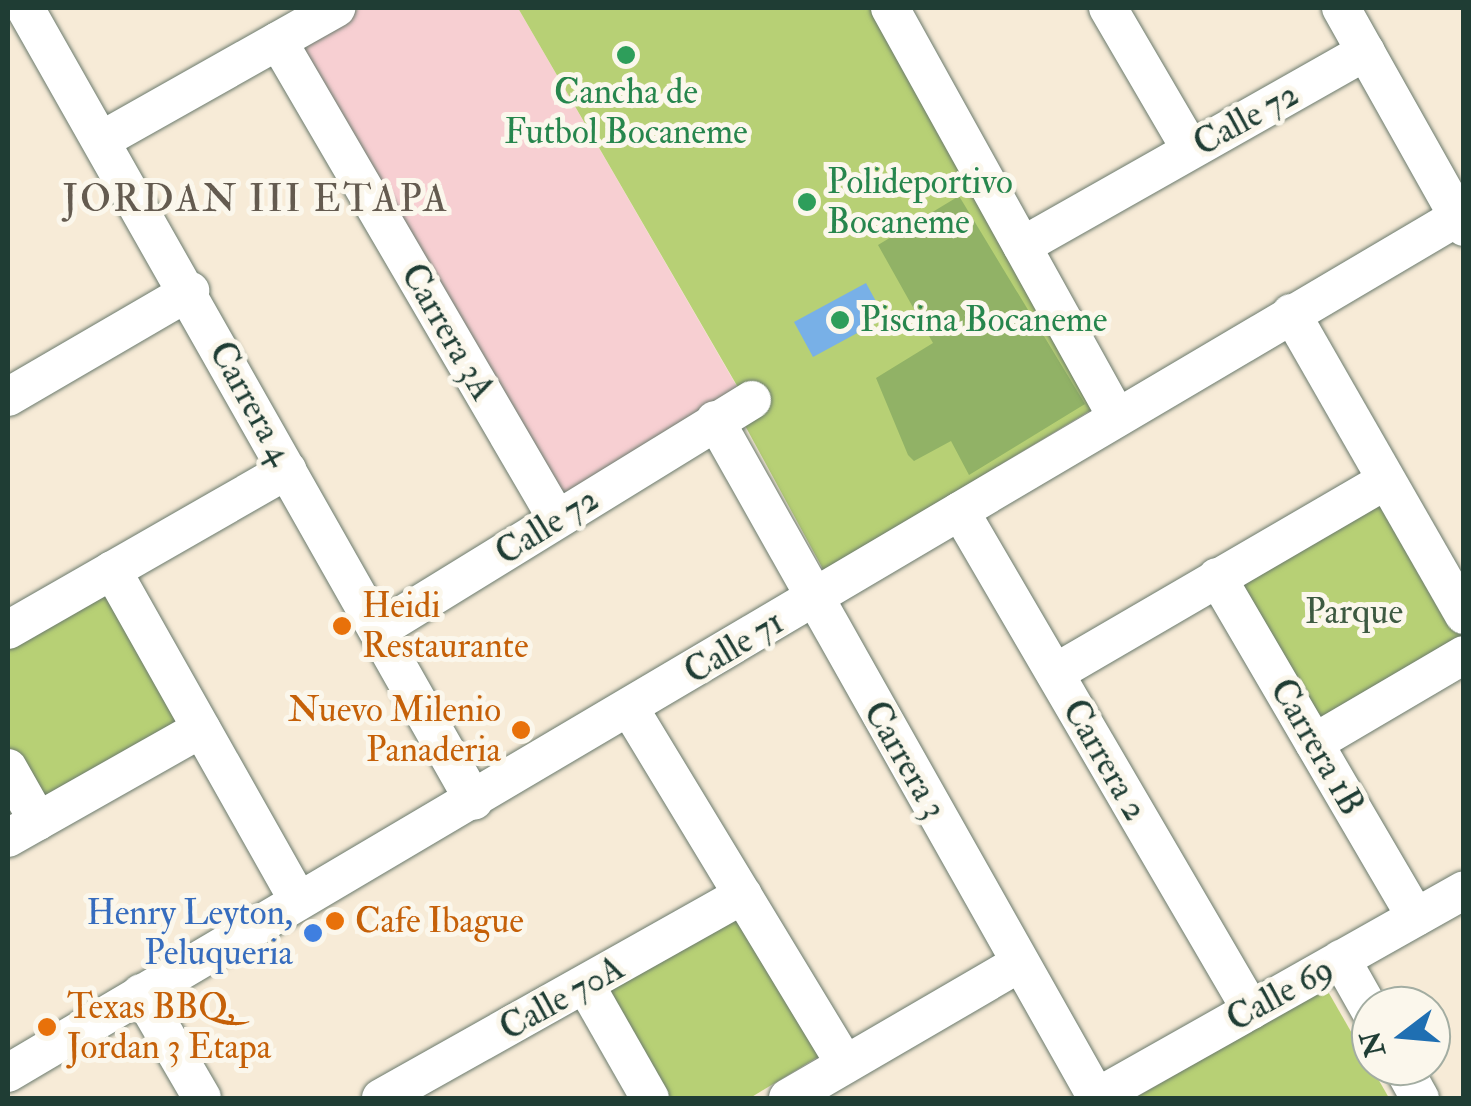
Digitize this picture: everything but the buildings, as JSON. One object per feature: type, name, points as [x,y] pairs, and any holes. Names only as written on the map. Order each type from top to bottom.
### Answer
[{"type":"street","name":"Carrera 4","points":[[25,8],[190,291],[474,801]]},
{"type":"street","points":[[102,140],[336,8]]},
{"type":"street","points":[[890,8],[1115,414]]},
{"type":"street","points":[[1108,8],[1191,150]]},
{"type":"street","points":[[1342,8],[1461,222]]},
{"type":"street","name":"Carrera 3A","points":[[278,41],[557,519]]},
{"type":"street","name":"Calle 72","points":[[1022,246],[1366,51]]},
{"type":"street","name":"Calle 71","points":[[8,1073],[814,600],[1115,414],[1461,222]]},
{"type":"street","points":[[9,393],[190,291]]},
{"type":"street","points":[[1291,314],[1464,615]]},
{"type":"street","name":"Calle 72","points":[[378,630],[752,400]]},
{"type":"street","name":"Carrera 3","points":[[715,420],[1097,1098]]},
{"type":"street","points":[[8,630],[287,470]]},
{"type":"street","points":[[1055,674],[1386,480]]},
{"type":"street","name":"Carrera 2","points":[[960,510],[1251,1010]]},
{"type":"street","points":[[112,570],[298,900]]},
{"type":"street","name":"Carrera 1B","points":[[1217,577],[1416,917]]},
{"type":"street","points":[[1314,742],[1464,655]]},
{"type":"street","points":[[630,709],[845,1064]]},
{"type":"street","points":[[8,768],[23,829],[201,729]]},
{"type":"street","name":"Calle 69","points":[[1097,1098],[1464,890]]},
{"type":"street","name":"Calle 70A","points":[[380,1098],[421,1089],[586,986],[743,895]]},
{"type":"street","points":[[1340,959],[1356,986]]},
{"type":"street","points":[[788,1098],[1020,963]]},
{"type":"street","points":[[586,986],[650,1098]]},
{"type":"street","points":[[141,993],[202,1098]]},
{"type":"shaded area","points":[[361,8],[518,8],[743,397],[558,504],[294,46]]},
{"type":"green space","name":"Polideportivo Bocaneme","points":[[518,8],[878,8],[1096,407],[824,571],[736,409],[743,396]]},
{"type":"green space","points":[[959,196],[1085,404],[969,475],[951,441],[914,461],[908,455],[876,378],[933,343],[878,245]]},
{"type":"green space","name":"Parque","points":[[1378,491],[1463,639],[1325,726],[1236,573]]},
{"type":"green space","points":[[102,578],[190,731],[44,815],[8,750],[8,632]]},
{"type":"green space","points":[[741,909],[826,1052],[750,1098],[660,1098],[598,995]]},
{"type":"green space","points":[[1326,988],[1351,1032],[1351,1086],[1382,1086],[1389,1098],[1135,1098]]},
{"type":"water","name":"Piscina Bocaneme","points":[[866,283],[885,318],[813,357],[794,322]]},
{"type":"place","name":"Cancha de Futbol Bocaneme","points":[[626,55]]},
{"type":"place","name":"Polideportivo Bocaneme","points":[[807,202]]},
{"type":"place","name":"Piscina Bocaneme","points":[[840,320]]},
{"type":"place","name":"Heidi Restaurante","points":[[342,626]]},
{"type":"place","name":"Nuevo Milenio Panaderia","points":[[521,730]]},
{"type":"place","name":"Cafe Ibague","points":[[335,921]]},
{"type":"place","name":"Henry Leyton, Peluqueria","points":[[313,933]]},
{"type":"place","name":"Texas BBQ, Jordan 3 Etapa","points":[[47,1027]]},
{"type":"district","name":"JORDAN III ETAPA","points":[[256,200]]}]
